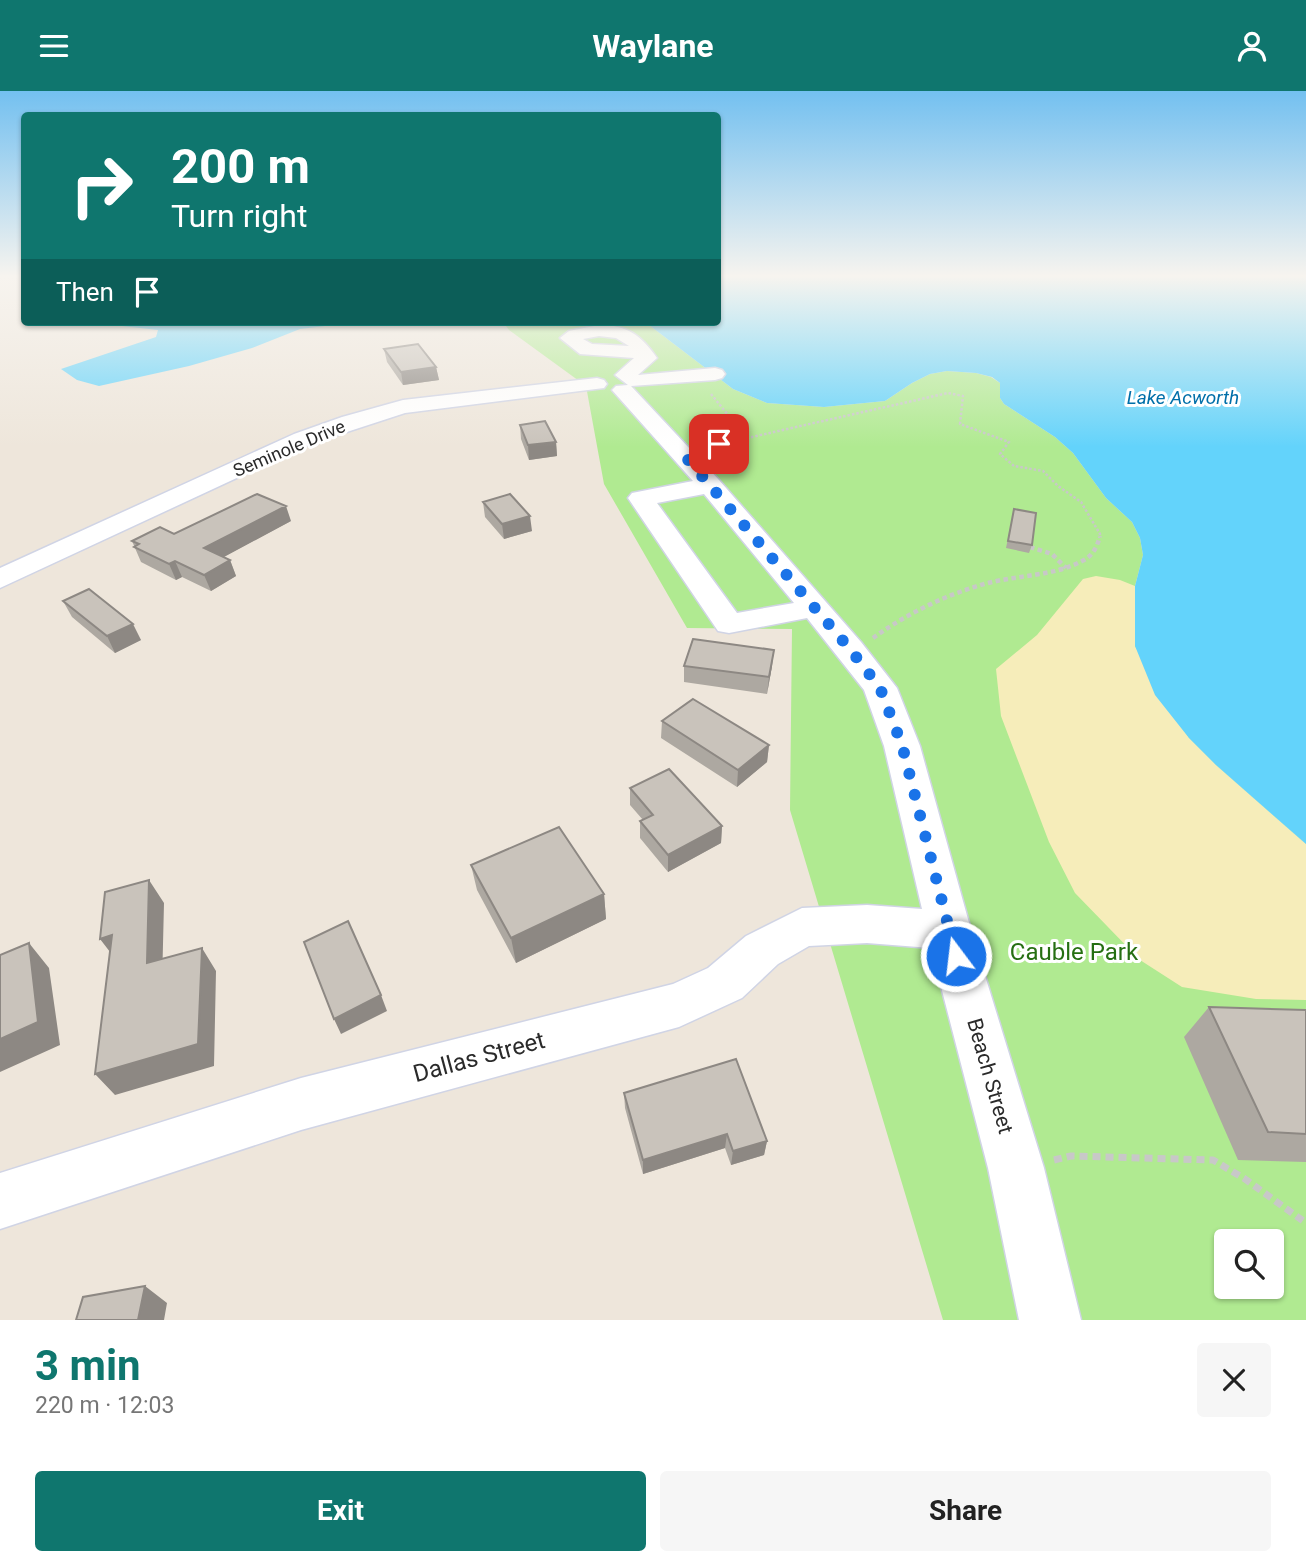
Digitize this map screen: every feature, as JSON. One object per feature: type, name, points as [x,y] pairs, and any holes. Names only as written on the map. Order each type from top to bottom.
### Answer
[{"type":"street","points":[[620,382],[647,358],[643,353]]},
{"type":"street","name":"Seminole Drive","points":[[0,579],[303,439],[350,422],[404,407],[715,374]]},
{"type":"street","name":"Beach Street","points":[[620,382],[850,649],[880,688],[902,745],[949,930],[1016,1168],[1050,1320]]},
{"type":"street","points":[[710,485],[642,498],[729,624],[775,617],[814,607]]},
{"type":"street","name":"Dallas Street","points":[[0,1201],[301,1104],[680,1005],[725,983],[762,950],[802,927],[867,924],[949,930]]},
{"type":"path","points":[[684,455],[746,437],[948,393],[963,396],[960,424],[1009,442],[1000,454],[1004,460],[1029,471],[1043,471],[1058,486],[1081,502],[1100,534],[1096,549],[1085,560],[1066,568],[988,583],[943,599],[902,617],[874,637],[850,649]]},
{"type":"path","points":[[1030,547],[1052,554],[1066,568]]},
{"type":"path","points":[[1016,1168],[1071,1156],[1213,1160],[1245,1179],[1306,1223]]},
{"type":"green space","name":"Cauble Park","points":[[512,332],[659,332],[733,389],[767,403],[824,407],[885,401],[930,374],[947,371],[991,377],[1000,383],[1000,398],[1004,404],[1055,437],[1073,453],[1106,498],[1132,522],[1140,538],[1143,555],[1135,586],[1189,738],[1306,844],[1306,1320],[943,1320],[790,810],[792,629],[687,628],[604,484],[586,386]]},
{"type":"sand","points":[[1096,576],[1135,586],[1135,646],[1189,738],[1306,844],[1306,1000],[1256,999],[1182,987],[1140,960],[1075,893],[1049,842],[1001,716],[996,669],[1037,635],[1083,579]]},
{"type":"water","points":[[157,332],[292,332],[252,348],[189,366],[99,386],[77,380],[61,369],[156,337]]},
{"type":"water","name":"Lake Acworth","points":[[659,332],[1306,332],[1306,844],[1216,765],[1189,738],[1155,695],[1135,646],[1135,586],[1143,555],[1140,538],[1132,522],[1106,498],[1073,453],[1055,437],[1004,404],[1000,398],[1000,383],[992,377],[976,373],[947,371],[930,374],[885,401],[824,407],[767,403],[733,389]]},
{"type":"building","points":[[418,344],[436,367],[401,372],[384,349]]},
{"type":"building","points":[[545,421],[556,442],[528,445],[520,425]]},
{"type":"building","points":[[257,494],[286,506],[204,548],[230,560],[204,575],[175,561],[169,564],[134,547],[139,544],[132,541],[160,527],[174,534]]},
{"type":"building","points":[[510,494],[530,516],[502,524],[483,502]]},
{"type":"building","points":[[1014,509],[1036,513],[1032,545],[1008,541]]},
{"type":"building","points":[[89,589],[133,624],[107,636],[63,601]]},
{"type":"building","points":[[693,639],[774,650],[769,677],[684,666]]},
{"type":"building","points":[[693,699],[769,745],[738,770],[662,721]]},
{"type":"building","points":[[669,769],[722,826],[668,855],[640,821],[653,815],[630,788]]},
{"type":"building","points":[[559,827],[604,894],[511,938],[471,865]]},
{"type":"building","points":[[149,880],[147,963],[202,948],[198,1044],[95,1074],[112,935],[100,939],[105,892]]},
{"type":"building","points":[[348,921],[381,995],[334,1019],[304,942]]},
{"type":"building","points":[[29,943],[38,1022],[0,1039],[0,955]]},
{"type":"building","points":[[1209,1007],[1306,1010],[1306,1134],[1268,1132]]},
{"type":"building","points":[[736,1059],[767,1141],[733,1151],[727,1134],[643,1160],[624,1093]]},
{"type":"building","points":[[145,1286],[138,1320],[76,1320],[83,1297]]},
{"type":"route","points":[[719,444],[684,455],[850,649],[880,688],[902,745],[956,956]]}]
